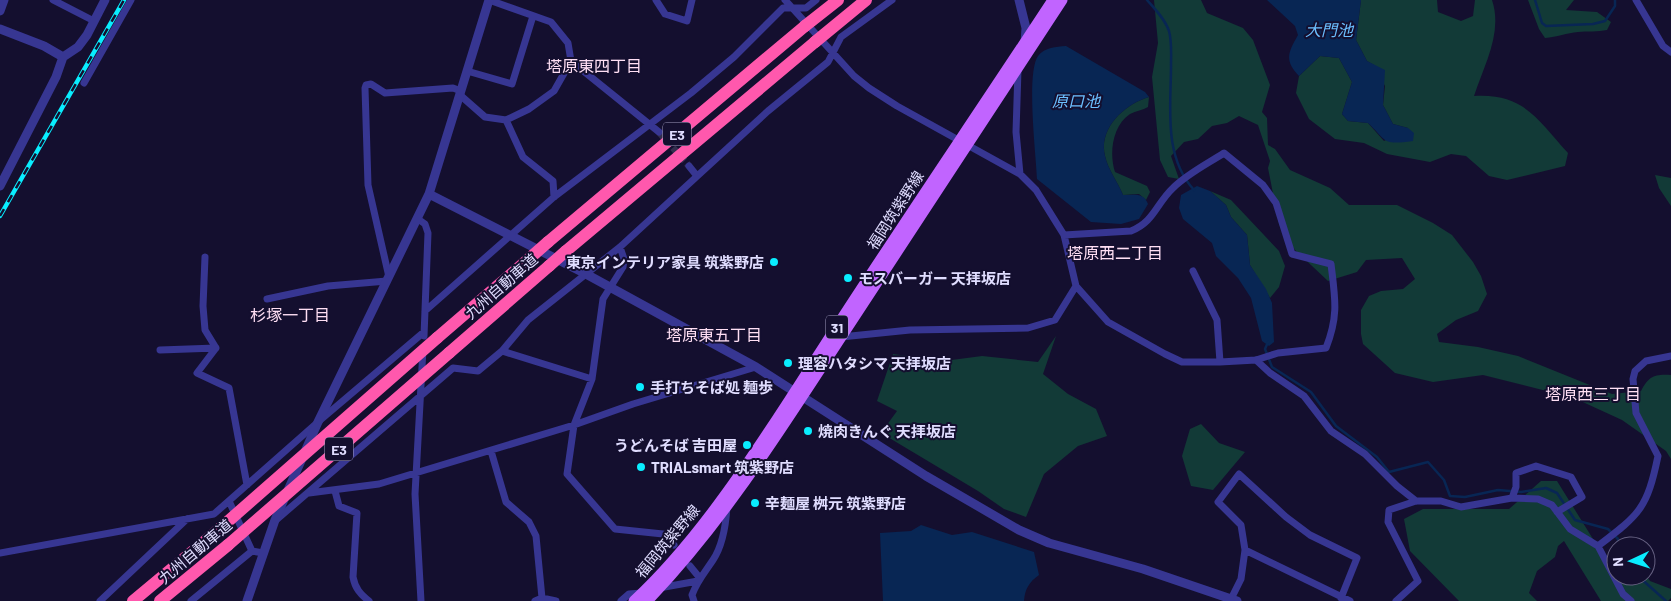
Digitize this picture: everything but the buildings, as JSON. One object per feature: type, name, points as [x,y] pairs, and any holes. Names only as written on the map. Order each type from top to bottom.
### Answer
[{"type":"highway","name":"九州自動車道","points":[[133,601],[548,242],[838,0]]},
{"type":"highway","name":"九州自動車道","points":[[160,601],[228,545],[566,251],[866,0]]},
{"type":"main road","name":"福岡筑紫野線","points":[[641,598],[722,498],[841,337],[1052,0]]},
{"type":"main road","name":"福岡筑紫野線","points":[[641,598],[659,588],[690,554],[728,506],[964,142],[1019,67],[1062,0]]},
{"type":"street","points":[[0,11],[4,0]]},
{"type":"street","points":[[53,0],[94,21]]},
{"type":"street","points":[[1,183],[56,77],[63,58],[78,47],[105,0]]},
{"type":"street","points":[[84,83],[131,0]]},
{"type":"street","points":[[247,601],[275,520],[318,422],[429,194],[489,0],[551,22],[568,42],[572,61],[658,132]]},
{"type":"street","points":[[656,0],[665,14],[687,22],[692,0]]},
{"type":"street","points":[[785,0],[833,53],[869,88],[897,106],[1020,174],[1045,203],[1064,235],[1076,286],[1108,322],[1182,362],[1256,360],[1278,354],[1326,348],[1334,326],[1335,299],[1331,264],[1292,254],[1276,203],[1263,185],[1224,153],[1173,187],[1149,221],[1141,227],[1131,231],[1064,235]]},
{"type":"street","points":[[425,310],[554,196],[591,171],[649,123],[691,93],[734,56],[783,8],[806,8],[816,0]]},
{"type":"street","points":[[275,520],[309,493],[453,368],[478,371],[502,351],[528,320],[620,247],[768,111],[828,62],[841,37],[892,0]]},
{"type":"street","points":[[1019,0],[1026,28],[1019,67],[1016,132],[1020,174]]},
{"type":"street","points":[[1636,0],[1663,46],[1671,52]]},
{"type":"street","points":[[467,72],[512,84],[533,16]]},
{"type":"street","points":[[0,29],[44,46],[63,58]]},
{"type":"street","points":[[388,279],[368,185],[365,88],[371,84],[385,93],[453,88],[461,93],[485,117],[506,120],[529,109],[554,91],[572,61]]},
{"type":"street","points":[[506,120],[523,157],[553,181],[554,196]]},
{"type":"street","points":[[689,166],[697,176]]},
{"type":"street","points":[[429,194],[611,287],[756,367],[926,476],[999,519],[1048,543],[1144,569],[1233,600],[1241,579],[1245,550],[1241,525],[1218,502],[1239,474],[1286,517],[1310,534],[1357,558],[1341,598]]},
{"type":"street","points":[[418,219],[425,224],[428,233],[415,516],[421,601]]},
{"type":"street","points":[[620,247],[624,259],[623,267],[603,299],[592,379],[574,425],[567,474],[615,530],[663,534],[674,545]]},
{"type":"street","points":[[205,257],[203,306],[205,330],[216,348]]},
{"type":"street","points":[[1193,271],[1218,320],[1220,362]]},
{"type":"street","points":[[267,299],[328,286],[388,279]]},
{"type":"street","points":[[841,337],[910,330],[1028,328],[1055,320],[1076,286]]},
{"type":"street","points":[[0,553],[214,514],[424,332]]},
{"type":"street","points":[[160,350],[216,348]]},
{"type":"street","points":[[216,348],[197,373],[229,388],[247,485]]},
{"type":"street","points":[[502,351],[592,379]]},
{"type":"street","points":[[1598,546],[1628,524],[1638,514],[1646,501],[1658,456],[1636,413],[1633,380],[1635,371],[1646,361],[1671,356]]},
{"type":"street","points":[[1256,360],[1270,373],[1304,396],[1331,430],[1365,454],[1397,486],[1416,501]]},
{"type":"street","points":[[309,493],[379,484],[756,367]]},
{"type":"street","points":[[490,451],[506,502],[529,522],[536,536],[539,599],[556,601]]},
{"type":"street","points":[[1512,498],[1516,487],[1516,473],[1536,466],[1571,477],[1582,497],[1557,512]]},
{"type":"street","points":[[335,491],[339,506],[357,513],[353,577],[355,586],[360,594],[369,601]]},
{"type":"street","points":[[1396,601],[1418,581],[1388,522],[1389,510],[1416,501],[1441,501],[1461,507],[1512,498],[1538,499],[1552,505],[1570,529],[1598,546],[1623,594],[1631,601]]},
{"type":"street","points":[[229,501],[252,551]]},
{"type":"street","points":[[694,601],[692,595],[698,579],[714,559],[726,526],[728,506]]},
{"type":"street","points":[[100,601],[187,519]]},
{"type":"street","points":[[1245,550],[1350,601]]},
{"type":"street","points":[[191,601],[252,551],[263,553]]},
{"type":"street","points":[[690,566],[698,579]]},
{"type":"street","points":[[659,588],[698,579]]},
{"type":"street","points":[[621,601],[629,594],[641,598]]},
{"type":"green space","points":[[1154,0],[1201,0],[1207,13],[1243,28],[1253,40],[1270,85],[1262,112],[1267,118],[1268,145],[1275,149],[1290,170],[1330,188],[1349,205],[1397,205],[1452,235],[1473,262],[1481,276],[1487,294],[1478,311],[1456,320],[1437,334],[1439,342],[1478,347],[1518,356],[1612,394],[1641,391],[1653,377],[1671,375],[1671,459],[1666,451],[1622,420],[1574,398],[1483,375],[1433,382],[1395,373],[1363,344],[1361,310],[1369,296],[1381,291],[1403,289],[1415,279],[1402,258],[1366,260],[1357,272],[1328,281],[1295,250],[1279,224],[1268,168],[1270,161],[1258,125],[1239,116],[1227,123],[1212,126],[1198,139],[1184,142],[1171,156],[1179,179],[1168,177],[1160,160],[1152,77],[1158,43]]},
{"type":"green space","points":[[1361,0],[1437,0],[1438,12],[1461,21],[1473,16],[1475,0],[1492,0],[1495,12],[1494,37],[1474,96],[1491,96],[1505,99],[1518,104],[1528,111],[1538,119],[1568,153],[1565,166],[1507,180],[1489,176],[1466,156],[1451,154],[1430,162],[1387,154],[1364,143],[1335,139],[1309,119],[1296,93],[1299,76],[1320,56],[1339,58],[1352,82],[1342,114],[1348,121],[1368,123],[1384,141],[1408,128],[1393,124],[1383,105],[1385,86],[1374,65],[1367,61],[1356,40]]},
{"type":"green space","points":[[1528,0],[1574,0],[1566,10],[1597,12],[1611,22],[1607,30],[1545,38],[1539,29]]},
{"type":"green space","points":[[1149,97],[1148,107],[1130,114],[1119,126],[1112,149],[1115,172],[1147,186],[1150,192],[1146,200],[1139,194],[1123,195],[1106,161],[1104,146],[1106,136],[1115,119],[1131,105]]},
{"type":"green space","points":[[1655,175],[1671,178],[1671,206],[1659,188]]},
{"type":"green space","points":[[1210,191],[1231,200],[1279,251],[1285,266],[1279,287],[1270,298],[1250,265],[1247,235],[1231,217],[1226,205]]},
{"type":"green space","points":[[1056,336],[1043,374],[1068,394],[1096,409],[1107,436],[1078,446],[1044,474],[1026,517],[1004,509],[978,491],[881,433],[897,411],[877,401],[893,354],[944,361],[982,356],[1038,362]]},
{"type":"green space","points":[[1201,424],[1219,443],[1245,452],[1213,490],[1191,486],[1182,456],[1190,429]]},
{"type":"green space","points":[[1541,481],[1557,481],[1606,560],[1606,586],[1656,586],[1656,583],[1671,589],[1671,598],[1668,601],[1601,601],[1564,541],[1558,546],[1555,557],[1537,571],[1529,593],[1537,601],[1459,601],[1410,551],[1404,519],[1423,509],[1509,509]]},
{"type":"water","name":"大門池","points":[[1267,0],[1361,0],[1356,40],[1367,61],[1385,70],[1383,105],[1393,124],[1408,128],[1414,133],[1413,141],[1396,143],[1386,141],[1368,123],[1348,121],[1342,114],[1352,82],[1339,58],[1320,56],[1299,76],[1289,61],[1290,52],[1298,35],[1295,26]]},
{"type":"water","name":"原口池","points":[[1066,46],[1145,92],[1149,97],[1131,105],[1115,119],[1106,136],[1104,146],[1106,161],[1123,195],[1141,196],[1148,204],[1139,219],[1121,224],[1091,222],[1037,179],[1032,96],[1034,65],[1038,56],[1044,51]]},
{"type":"water","points":[[1197,186],[1210,191],[1226,205],[1231,217],[1247,235],[1250,265],[1266,289],[1272,303],[1274,342],[1269,346],[1262,341],[1251,298],[1238,278],[1216,256],[1212,243],[1183,219],[1179,208],[1181,195]]},
{"type":"water","points":[[921,525],[952,535],[972,532],[1034,552],[1039,575],[1028,586],[1024,601],[883,601],[880,533],[911,531]]},
{"type":"waterway","points":[[1147,0],[1162,18],[1171,39],[1170,114],[1173,147],[1184,177],[1194,190]]},
{"type":"waterway","points":[[1535,0],[1542,23],[1546,26],[1593,24],[1605,21],[1615,6],[1615,0]]},
{"type":"waterway","points":[[1268,342],[1265,349],[1272,367],[1311,392],[1336,426],[1377,457],[1389,472],[1428,462],[1444,480],[1450,496],[1465,497],[1498,490],[1521,492],[1546,488],[1557,493],[1575,520],[1608,529],[1615,536]]},
{"type":"waterway","points":[[1649,586],[1666,601]]},
{"type":"tunnel","points":[[659,132],[689,166]]},
{"type":"railway","points":[[0,216],[124,0]]},
{"type":"place","name":"東京インテリア家具 筑紫野店","points":[[774,262]]},
{"type":"place","name":"モスバーガー 天拝坂店","points":[[848,278]]},
{"type":"place","name":"理容ハタシマ 天拝坂店","points":[[788,363]]},
{"type":"place","name":"手打ちそば処 麺歩","points":[[640,387]]},
{"type":"place","name":"焼肉きんぐ 天拝坂店","points":[[808,431]]},
{"type":"place","name":"うどんそば 吉田屋","points":[[747,445]]},
{"type":"place","name":"TRIALsmart 筑紫野店","points":[[641,467]]},
{"type":"place","name":"辛麺屋 桝元 筑紫野店","points":[[755,503]]},
{"type":"district","name":"塔原東四丁目","points":[[594,65]]},
{"type":"district","name":"塔原西二丁目","points":[[1115,252]]},
{"type":"district","name":"杉塚一丁目","points":[[290,314]]},
{"type":"district","name":"塔原東五丁目","points":[[714,334]]},
{"type":"district","name":"塔原西三丁目","points":[[1593,393]]}]
